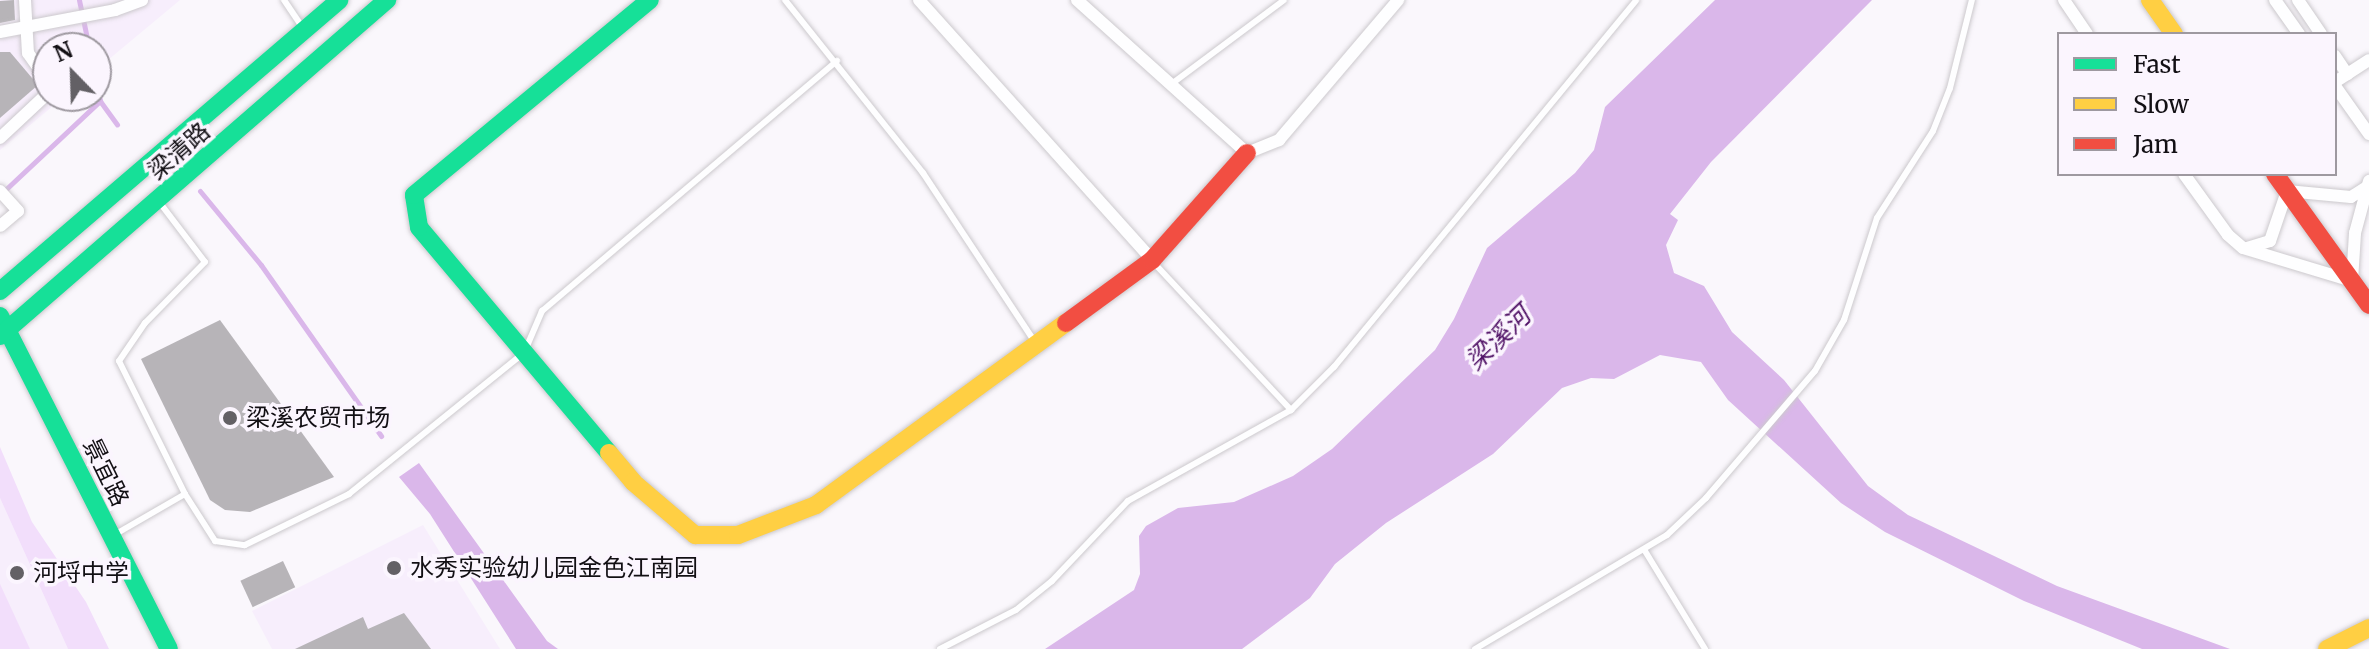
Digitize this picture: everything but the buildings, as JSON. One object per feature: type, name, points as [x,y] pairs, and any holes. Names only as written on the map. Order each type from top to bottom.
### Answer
[{"type":"street","points":[[25,0],[28,53],[32,59]]},
{"type":"street","points":[[0,32],[44,21],[115,10],[142,0]]},
{"type":"street","name":"梁清路","points":[[0,291],[339,0]]},
{"type":"street","name":"梁清路","points":[[3,327],[158,200],[387,0]]},
{"type":"street","points":[[650,0],[414,195],[419,227],[633,482],[695,535],[738,535],[816,505],[1152,260],[1247,153],[1279,140],[1398,0]]},
{"type":"street","points":[[919,0],[1152,260]]},
{"type":"street","points":[[1077,0],[1247,153]]},
{"type":"street","points":[[2064,0],[2086,32]]},
{"type":"street","points":[[2150,0],[2173,32]]},
{"type":"street","points":[[2275,0],[2298,32]]},
{"type":"street","points":[[2298,0],[2320,32]]},
{"type":"street","points":[[2337,59],[2347,74]]},
{"type":"street","points":[[2337,82],[2369,60]]},
{"type":"street","points":[[2337,87],[2369,134]]},
{"type":"street","points":[[0,138],[32,108]]},
{"type":"street","points":[[2185,176],[2228,235],[2243,248],[2352,281]]},
{"type":"street","points":[[2276,176],[2369,305]]},
{"type":"street","points":[[2287,191],[2351,197],[2368,184]]},
{"type":"street","points":[[2352,281],[2368,184]]},
{"type":"street","points":[[2243,248],[2270,241],[2287,191]]},
{"type":"street","points":[[0,226],[18,211],[4,196]]},
{"type":"street","name":"景宜路","points":[[3,327],[169,649]]},
{"type":"street","points":[[2327,649],[2369,628]]},
{"type":"lane","points":[[284,0],[304,30]]},
{"type":"lane","points":[[785,0],[837,61],[923,173],[1036,343]]},
{"type":"lane","points":[[1170,85],[1284,0]]},
{"type":"lane","points":[[940,649],[1016,610],[1052,581],[1128,501],[1291,410],[1334,367],[1636,0]]},
{"type":"lane","points":[[1475,649],[1645,551],[1706,498],[1815,371],[1844,320],[1877,218],[1933,131],[1950,88],[1972,0]]},
{"type":"lane","points":[[158,200],[205,262],[145,323],[119,361],[185,494],[215,541],[245,545],[349,494],[524,353],[542,311],[837,61]]},
{"type":"lane","points":[[1152,260],[1291,410]]},
{"type":"lane","points":[[111,537],[185,494]]},
{"type":"lane","points":[[1645,551],[1705,649]]},
{"type":"shaded area","points":[[0,0],[180,0],[112,57],[112,32],[32,32],[32,112],[46,112],[0,150]]},
{"type":"shaded area","points":[[0,447],[32,522],[86,602],[109,649],[68,649],[0,498]]},
{"type":"shaded area","name":"河埒中学","points":[[0,498],[68,649],[0,649]]},
{"type":"shaded area","name":"水秀实验幼儿园金色江南园","points":[[423,525],[500,649],[272,649],[252,611]]},
{"type":"shaded area","points":[[0,584],[30,649],[0,649]]},
{"type":"water","name":"梁溪河","points":[[1715,0],[1872,0],[1711,162],[1670,214],[1678,220],[1666,245],[1674,273],[1704,286],[1732,332],[1784,380],[1868,486],[1908,515],[2057,586],[2230,649],[2142,649],[2024,601],[1885,532],[1841,503],[1728,400],[1701,362],[1660,355],[1614,379],[1591,378],[1562,388],[1493,454],[1386,523],[1335,564],[1310,598],[1242,649],[1045,649],[1134,590],[1140,574],[1139,536],[1146,526],[1178,508],[1234,502],[1293,476],[1332,449],[1435,350],[1454,319],[1487,248],[1575,173],[1594,150],[1605,107]]},
{"type":"water","points":[[419,463],[547,641],[558,649],[516,649],[430,514],[399,477]]},
{"type":"waterway","points":[[79,0],[86,32]]},
{"type":"waterway","points":[[4,191],[88,112]]},
{"type":"waterway","points":[[108,112],[117,124]]},
{"type":"waterway","points":[[200,191],[261,265],[381,436]]},
{"type":"traffic: fast","points":[[0,291],[339,0]]},
{"type":"traffic: fast","points":[[0,336],[387,0]]},
{"type":"traffic: fast","points":[[609,453],[419,227],[414,195],[650,0]]},
{"type":"traffic: fast","points":[[0,316],[169,649]]},
{"type":"traffic: slow","points":[[2150,0],[2173,32]]},
{"type":"traffic: slow","points":[[609,453],[633,482],[695,535],[738,535],[816,505],[1066,323]]},
{"type":"traffic: slow","points":[[2327,649],[2369,628]]},
{"type":"traffic: jam","points":[[1066,323],[1152,260],[1247,153]]},
{"type":"traffic: jam","points":[[2276,176],[2369,305]]},
{"type":"place","name":"梁溪农贸市场","points":[[230,418]]},
{"type":"place","name":"水秀实验幼儿园金色江南园","points":[[394,568]]},
{"type":"place","name":"河埒中学","points":[[17,573]]}]
